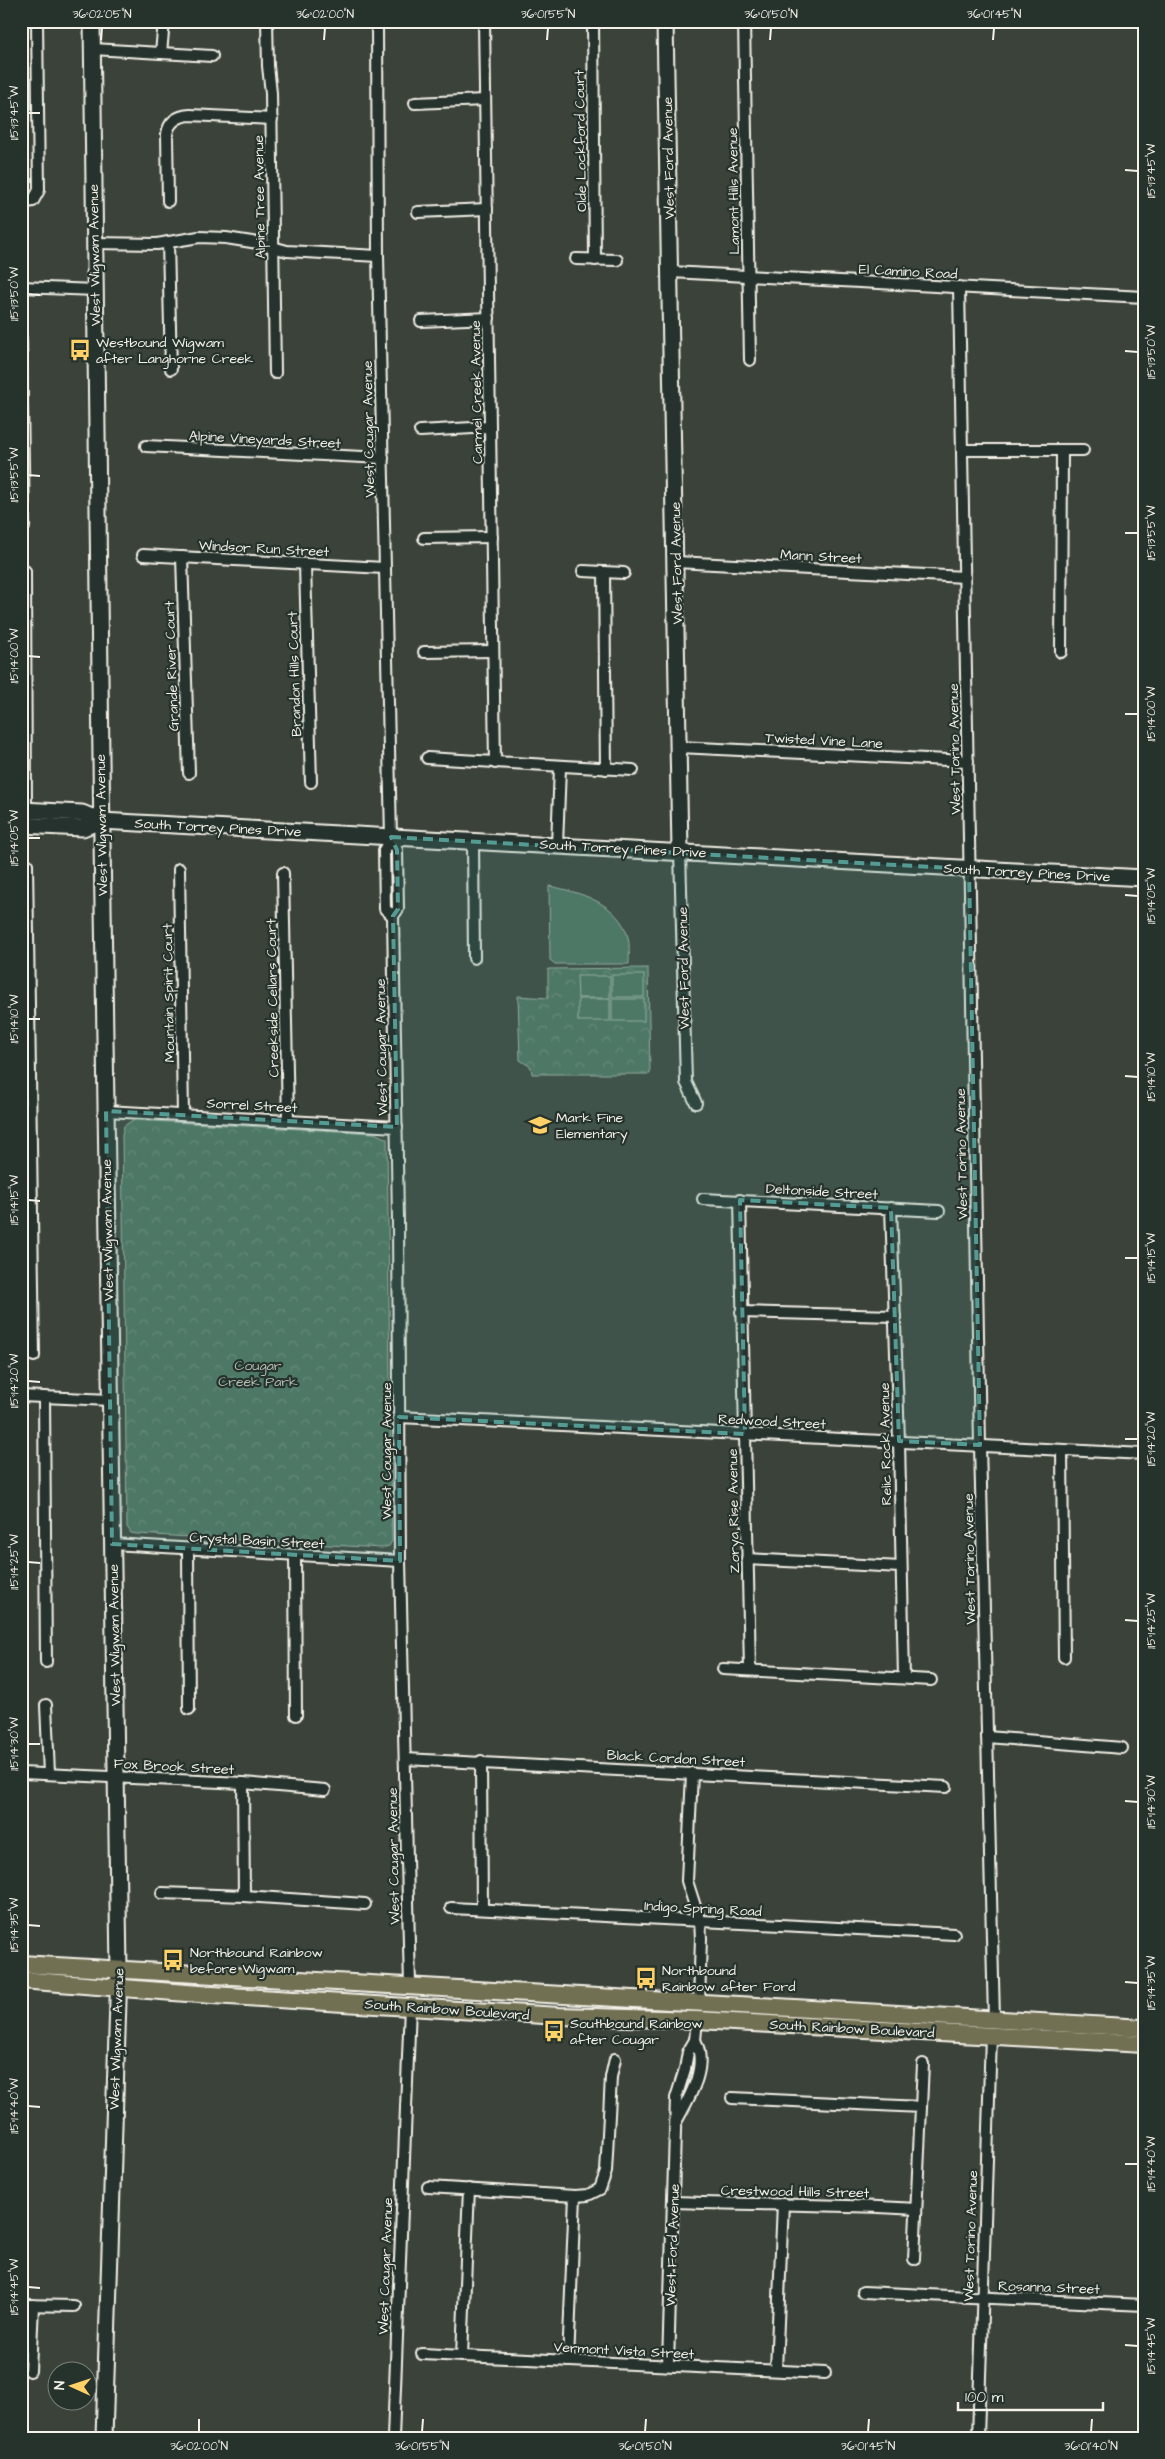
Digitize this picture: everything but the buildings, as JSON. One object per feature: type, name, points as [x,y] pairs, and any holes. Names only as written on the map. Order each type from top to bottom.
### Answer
[{"type":"main road","name":"South Rainbow Boulevard","points":[[21,1964],[1144,2028]]},
{"type":"main road","name":"South Rainbow Boulevard","points":[[21,1980],[118,1986],[212,1995],[559,2016],[697,2020],[1144,2044]]},
{"type":"main road","points":[[323,2001],[344,1993],[402,1993],[410,1986]]},
{"type":"main road","points":[[410,2006],[429,1997],[489,1999],[504,1992]]},
{"type":"main road","points":[[623,2018],[643,2010],[688,2010],[699,2003]]},
{"type":"main road","points":[[697,2020],[710,2012],[754,2014],[786,2008]]},
{"type":"main road","points":[[931,2032],[945,2025],[975,2025],[994,2019]]},
{"type":"main road","points":[[991,2036],[1021,2028],[1066,2030],[1089,2025]]},
{"type":"street","points":[[21,203],[33,201],[39,190],[37,21]]},
{"type":"street","name":"West Wigwam Avenue","points":[[92,21],[101,821],[119,1970],[104,2438]]},
{"type":"street","points":[[161,53],[164,21]]},
{"type":"street","name":"Alpine Tree Avenue","points":[[267,21],[272,119],[275,373]]},
{"type":"street","name":"West Cougar Avenue","points":[[377,21],[378,256],[391,837],[384,850],[385,909],[393,916],[397,1127],[400,1561],[410,1986]]},
{"type":"street","name":"Carmel Creek Avenue","points":[[484,21],[495,763]]},
{"type":"street","name":"Olde Lockford Court","points":[[592,21],[595,260]]},
{"type":"street","name":"West Ford Avenue","points":[[665,21],[686,1082],[696,1103]]},
{"type":"street","name":"Lamont Hills Avenue","points":[[744,21],[750,360]]},
{"type":"street","points":[[92,49],[212,56]]},
{"type":"street","points":[[415,103],[485,100]]},
{"type":"street","points":[[168,201],[167,134],[168,128],[175,119],[181,115],[272,119]]},
{"type":"street","points":[[418,212],[487,209]]},
{"type":"street","points":[[94,243],[168,242],[199,237],[226,238],[287,251],[378,256]]},
{"type":"street","points":[[168,242],[170,369]]},
{"type":"street","points":[[576,259],[617,260]]},
{"type":"street","name":"El Camino Road","points":[[671,272],[1144,297]]},
{"type":"street","points":[[21,287],[95,290]]},
{"type":"street","name":"West Torino Avenue","points":[[959,287],[980,1446],[994,2019]]},
{"type":"street","points":[[421,321],[488,318]]},
{"type":"street","points":[[21,338],[24,527]]},
{"type":"street","points":[[420,431],[490,427]]},
{"type":"street","name":"Alpine Vineyards Street","points":[[146,446],[383,458]]},
{"type":"street","points":[[962,450],[1083,450]]},
{"type":"street","points":[[1061,652],[1063,555],[1062,450]]},
{"type":"street","points":[[424,538],[492,537]]},
{"type":"street","name":"Windsor Run Street","points":[[143,555],[384,568]]},
{"type":"street","name":"Grande River Court","points":[[182,558],[189,773]]},
{"type":"street","name":"Mann Street","points":[[676,562],[965,577]]},
{"type":"street","name":"Brandon Hills Court","points":[[304,565],[311,782]]},
{"type":"street","points":[[583,571],[624,573]]},
{"type":"street","points":[[23,815],[25,572]]},
{"type":"street","points":[[604,572],[606,769]]},
{"type":"street","points":[[424,652],[493,651]]},
{"type":"street","name":"Twisted Vine Lane","points":[[679,747],[968,761]]},
{"type":"street","points":[[427,758],[633,770]]},
{"type":"street","points":[[557,845],[560,767]]},
{"type":"street","name":"South Torrey Pines Drive","points":[[23,815],[82,813],[101,821],[680,851],[1144,878]]},
{"type":"street","points":[[473,841],[474,958]]},
{"type":"street","points":[[28,864],[26,1097],[34,1356]]},
{"type":"street","name":"Mountain Spirit Court","points":[[180,870],[183,1115]]},
{"type":"street","name":"Creekside Cellars Court","points":[[283,874],[288,1121]]},
{"type":"street","name":"Sorrel Street","points":[[106,1111],[397,1127]]},
{"type":"street","name":"Deltonside Street","points":[[703,1199],[939,1211]]},
{"type":"street","name":"Zorya Rise Avenue","points":[[740,1200],[750,1670]]},
{"type":"street","name":"Relic Rock Avenue","points":[[891,1208],[899,1441],[904,1678]]},
{"type":"street","points":[[741,1312],[895,1316]]},
{"type":"street","points":[[21,1396],[110,1400]]},
{"type":"street","points":[[44,1398],[46,1662]]},
{"type":"street","name":"Redwood Street","points":[[400,1416],[1144,1454]]},
{"type":"street","points":[[1062,1450],[1064,1657]]},
{"type":"street","name":"Crystal Basin Street","points":[[112,1544],[188,1550],[400,1561]]},
{"type":"street","points":[[188,1550],[189,1709]]},
{"type":"street","points":[[295,1556],[296,1715]]},
{"type":"street","points":[[747,1560],[902,1567]]},
{"type":"street","points":[[723,1669],[931,1680]]},
{"type":"street","points":[[46,1705],[49,1774]]},
{"type":"street","points":[[986,1737],[1122,1748]]},
{"type":"street","name":"Black Cordon Street","points":[[404,1758],[946,1787]]},
{"type":"street","points":[[481,1761],[482,1908]]},
{"type":"street","name":"Fox Brook Street","points":[[21,1773],[243,1783],[325,1790]]},
{"type":"street","points":[[692,1773],[687,1881],[700,1922],[702,1938],[699,2003]]},
{"type":"street","points":[[243,1783],[244,1896]]},
{"type":"street","points":[[162,1893],[365,1904]]},
{"type":"street","name":"Indigo Spring Road","points":[[451,1908],[482,1908],[700,1922],[954,1934]]},
{"type":"street","name":"West Cougar Avenue","points":[[392,2438],[410,2006]]},
{"type":"street","name":"West Ford Avenue","points":[[668,2365],[676,2098],[688,2052],[695,2040],[697,2020]]},
{"type":"street","name":"West Torino Avenue","points":[[978,2438],[981,2298],[991,2036]]},
{"type":"street","points":[[428,2187],[574,2196],[588,2195],[600,2189],[606,2172],[611,2077],[615,2059]]},
{"type":"street","points":[[914,2259],[923,2064]]},
{"type":"street","points":[[732,2098],[921,2107]]},
{"type":"street","points":[[462,2356],[469,2189]]},
{"type":"street","points":[[568,2361],[574,2196]]},
{"type":"street","name":"Crestwood Hills Street","points":[[673,2202],[753,2205],[782,2203],[916,2209]]},
{"type":"street","points":[[776,2370],[782,2203]]},
{"type":"street","name":"Rosanna Street","points":[[863,2292],[1144,2305]]},
{"type":"street","points":[[21,2305],[74,2306]]},
{"type":"street","points":[[30,2371],[33,2306]]},
{"type":"street","name":"Vermont Vista Street","points":[[422,2354],[824,2373]]},
{"type":"highlighted area","points":[[391,837],[969,869],[980,1445],[899,1441],[891,1208],[740,1200],[745,1434],[399,1417],[400,1561],[112,1544],[106,1111],[397,1127],[393,916],[398,909],[397,850]]},
{"type":"green space","points":[[549,886],[585,896],[607,908],[616,916],[623,925],[628,937],[629,964],[555,964],[550,960]]},
{"type":"green space","points":[[648,968],[650,1074],[532,1074],[531,1067],[520,1060],[518,996],[548,998],[548,969]]},
{"type":"green space","points":[[612,975],[644,975],[644,997],[612,997]]},
{"type":"green space","points":[[577,976],[610,976],[610,998],[578,998]]},
{"type":"green space","points":[[578,999],[610,999],[610,1021],[578,1021]]},
{"type":"green space","points":[[612,999],[644,999],[644,1021],[612,1021]]},
{"type":"green space","name":"Cougar Creek Park","points":[[133,1120],[374,1133],[387,1139],[392,1541],[389,1546],[382,1548],[137,1534],[131,1533],[127,1527],[122,1135],[124,1126]]},
{"type":"place","name":"Westbound Wigwam after Langhorne Creek","points":[[80,350]]},
{"type":"place","name":"Mark Fine Elementary","points":[[540,1125]]},
{"type":"place","name":"Northbound Rainbow before Wigwam","points":[[173,1960]]},
{"type":"place","name":"Northbound Rainbow after Ford","points":[[646,1978]]},
{"type":"place","name":"Southbound Rainbow after Cougar","points":[[554,2031]]}]
